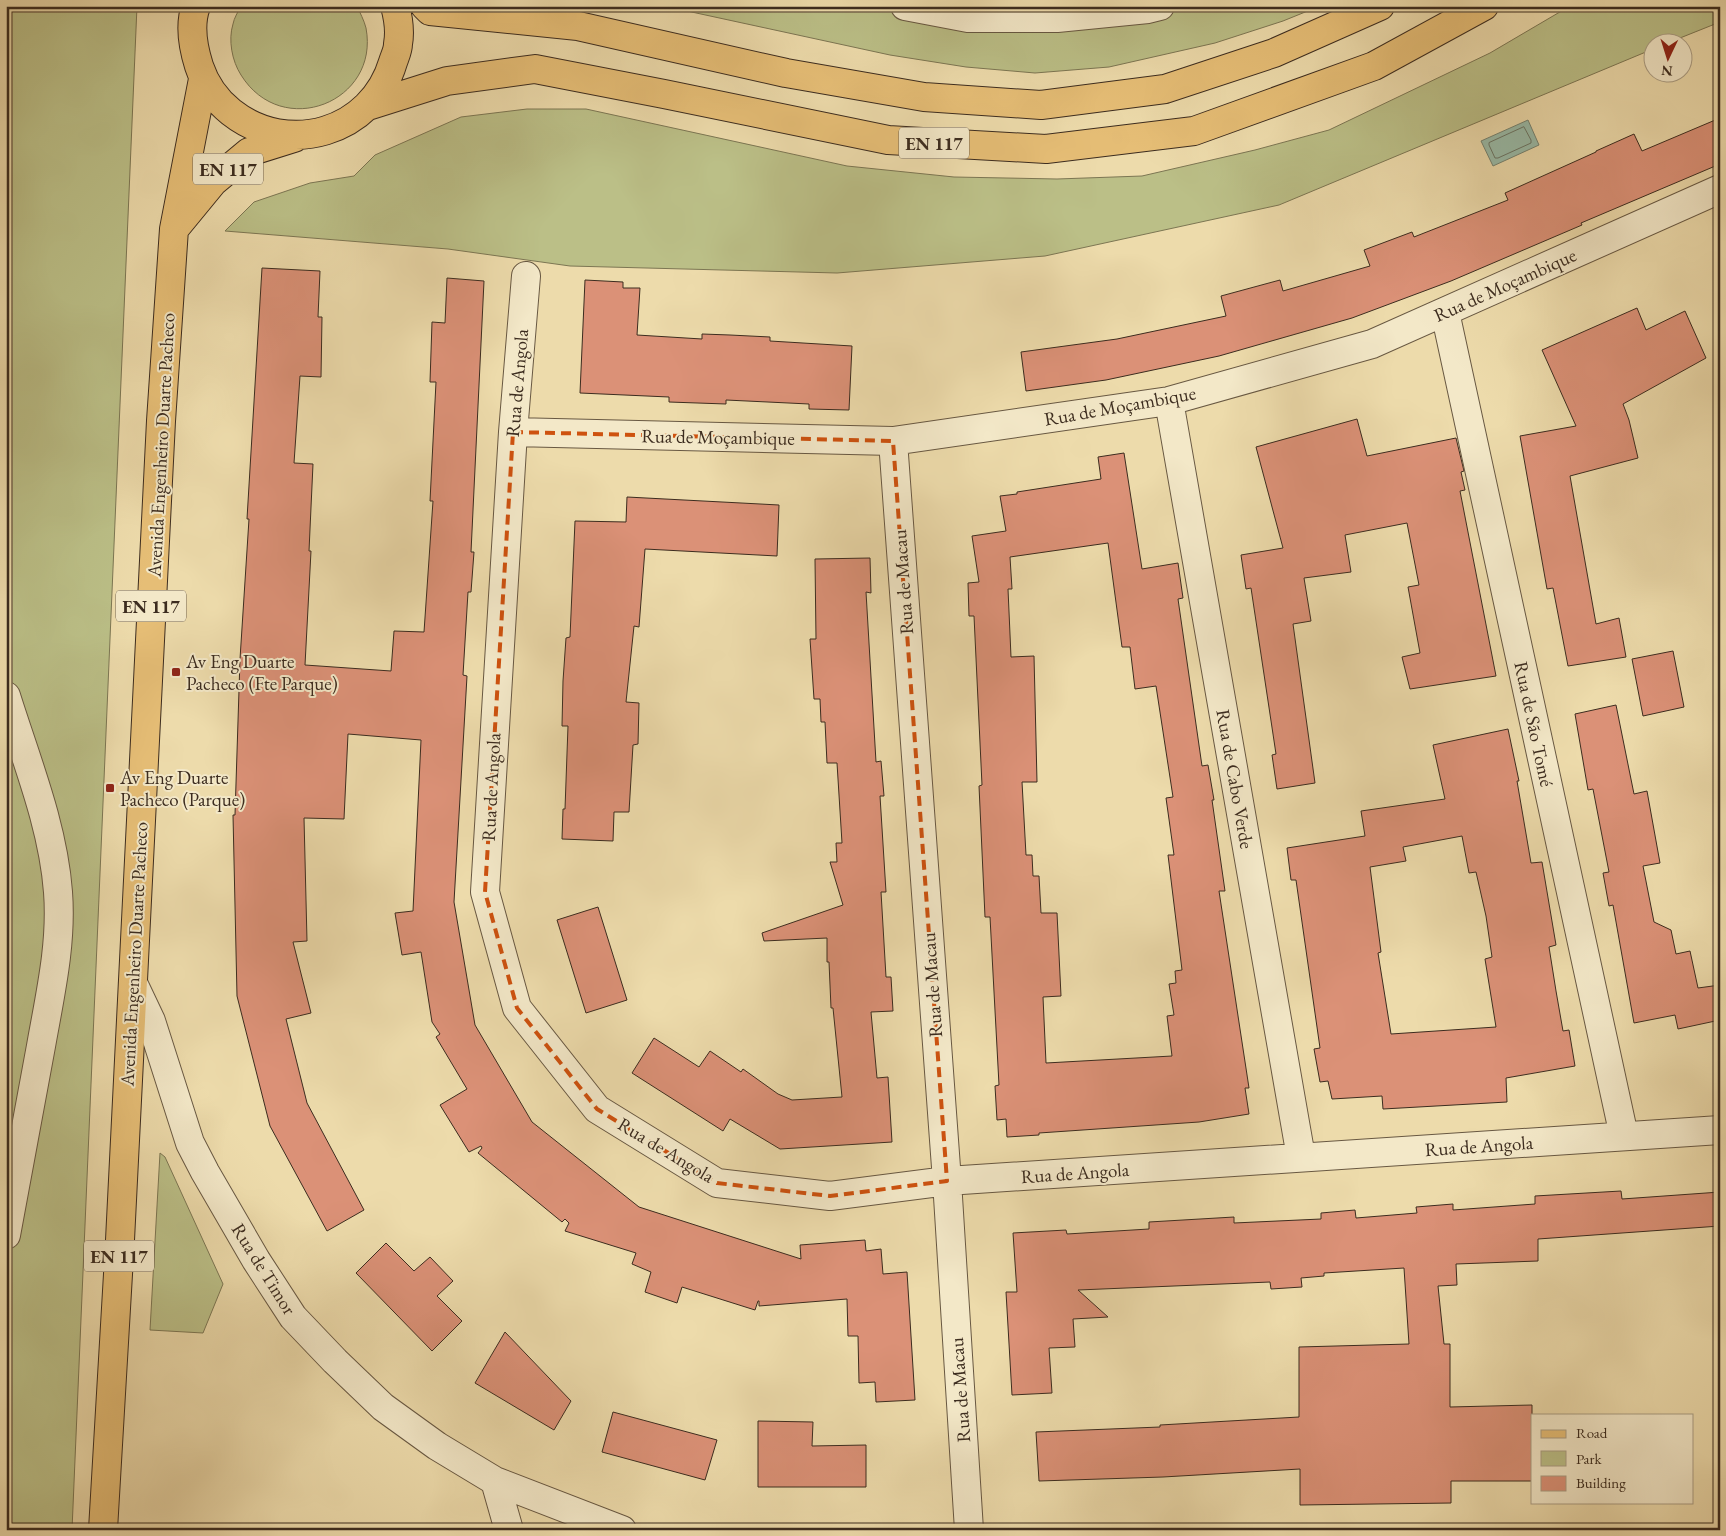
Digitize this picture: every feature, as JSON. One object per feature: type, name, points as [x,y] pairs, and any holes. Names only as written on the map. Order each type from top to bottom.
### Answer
[{"type":"main road","name":"EN 117","points":[[196,6],[193,47],[203,79],[220,103],[243,122],[271,133],[300,136]]},
{"type":"main road","name":"EN 117","points":[[174,229],[213,182],[249,152],[300,136],[325,132],[348,121],[368,106],[389,77],[399,44],[395,6]]},
{"type":"main road","name":"EN 117","points":[[425,6],[430,11],[578,26],[786,73],[924,97],[1040,105],[1165,89],[1274,53],[1380,6]]},
{"type":"main road","name":"EN 117","points":[[368,106],[448,81],[535,69],[888,140],[1046,149],[1194,131],[1374,66],[1484,6]]},
{"type":"main road","name":"Avenida Engenheiro Duarte Pacheco","points":[[103,1530],[120,1240],[161,421],[174,229],[203,79]]},
{"type":"street","points":[[905,6],[968,18],[1057,18],[1148,9],[1160,6]]},
{"type":"street","name":"Rua de Moçambique","points":[[513,432],[893,441],[1169,401],[1372,344],[1720,189]]},
{"type":"street","name":"Rua de Angola","points":[[526,276],[513,432],[485,892],[517,1008],[597,1109],[718,1183],[830,1196],[947,1181],[1720,1130]]},
{"type":"street","name":"Rua de São Tomé","points":[[1445,312],[1624,1136]]},
{"type":"street","name":"Rua de Cabo Verde","points":[[1169,401],[1301,1157]]},
{"type":"street","name":"Rua de Macau","points":[[893,441],[947,1181],[970,1530]]},
{"type":"street","points":[[6,696],[47,827],[54,860],[58,903],[58,941],[6,1236]]},
{"type":"street","name":"Rua de Timor","points":[[133,983],[151,1021],[190,1142],[205,1172],[256,1260],[293,1317],[334,1361],[383,1407],[437,1446],[495,1481],[622,1530]]},
{"type":"street","points":[[495,1481],[509,1530]]},
{"type":"highlighted area","points":[[513,432],[893,441],[947,1181],[830,1196],[717,1183],[597,1109],[517,1008],[485,892]]},
{"type":"green space","points":[[6,6],[137,6],[72,1530],[6,1530]]},
{"type":"green space","points":[[241,6],[357,6],[366,28],[366,54],[358,76],[343,93],[324,104],[302,109],[280,106],[259,95],[241,75],[235,63],[232,50],[231,37],[234,20]]},
{"type":"green space","points":[[664,6],[1320,6],[1283,21],[1215,43],[1109,67],[1035,73],[966,67],[890,55]]},
{"type":"green space","points":[[1570,6],[1720,6],[1720,22],[1694,32],[1644,32],[1644,53],[1279,205],[1045,256],[837,273],[570,266],[448,249],[225,231],[254,202],[310,183],[354,176],[375,155],[461,117],[527,109],[586,109],[847,166],[954,177],[1057,179],[1142,176],[1255,150],[1329,130],[1490,53]]},
{"type":"green space","points":[[160,1153],[165,1157],[223,1284],[203,1333],[150,1330]]},
{"type":"water","points":[[1528,120],[1539,145],[1493,166],[1481,141]]},
{"type":"building","points":[[1720,118],[1720,164],[1451,281],[1352,318],[1219,356],[1106,380],[1026,391],[1021,352],[1117,339],[1226,316],[1221,296],[1280,280],[1283,291],[1370,266],[1364,250],[1412,232],[1414,237],[1508,200],[1505,193],[1634,134],[1642,151]]},
{"type":"building","points":[[262,268],[320,271],[318,317],[322,317],[321,377],[300,376],[294,463],[313,464],[305,665],[391,671],[394,631],[424,632],[433,501],[430,501],[436,382],[430,382],[432,322],[445,323],[447,278],[484,281],[471,552],[474,552],[471,592],[468,592],[463,675],[467,676],[454,902],[475,1025],[532,1122],[639,1207],[801,1259],[800,1245],[865,1240],[866,1251],[881,1249],[883,1274],[907,1272],[915,1400],[876,1402],[875,1382],[859,1383],[858,1336],[848,1336],[847,1299],[759,1306],[758,1301],[755,1310],[682,1287],[677,1303],[645,1292],[651,1272],[632,1264],[636,1253],[565,1231],[569,1223],[565,1219],[562,1222],[478,1153],[482,1148],[481,1146],[469,1152],[440,1105],[467,1089],[436,1037],[440,1034],[432,1022],[421,952],[402,955],[395,913],[413,911],[421,740],[348,734],[344,819],[304,818],[307,941],[293,942],[311,1013],[286,1019],[307,1103],[364,1210],[327,1231],[270,1126],[237,996],[233,815],[235,815],[240,659]]},
{"type":"building","points":[[585,280],[623,282],[623,288],[640,288],[637,335],[702,339],[702,334],[770,337],[770,341],[852,346],[849,410],[809,409],[809,404],[726,400],[726,404],[669,402],[669,397],[580,393]]},
{"type":"building","points":[[1637,308],[1646,330],[1685,311],[1706,358],[1623,404],[1638,458],[1570,476],[1596,624],[1619,618],[1626,657],[1568,666],[1553,588],[1547,589],[1520,436],[1576,426],[1542,350]]},
{"type":"building","points":[[1357,419],[1367,456],[1456,438],[1464,471],[1461,472],[1465,490],[1460,491],[1496,676],[1410,689],[1402,657],[1420,653],[1408,587],[1419,585],[1407,523],[1345,535],[1351,572],[1304,578],[1311,621],[1293,624],[1315,783],[1277,789],[1272,755],[1276,754],[1251,588],[1246,589],[1241,555],[1283,548],[1256,447]]},
{"type":"building","points":[[1124,453],[1142,569],[1178,563],[1183,598],[1178,599],[1202,766],[1208,765],[1214,800],[1212,800],[1225,891],[1219,891],[1249,1088],[1245,1088],[1249,1114],[1199,1122],[1007,1137],[1006,1119],[997,1120],[995,1086],[999,1085],[990,917],[985,917],[979,786],[982,785],[974,616],[969,616],[968,583],[979,582],[972,536],[1006,531],[1000,496],[1101,479],[1098,457]],"holes":[[[1108,543],[1122,647],[1130,647],[1135,689],[1156,686],[1173,797],[1166,798],[1174,855],[1168,855],[1182,970],[1175,971],[1176,983],[1169,984],[1174,1015],[1167,1016],[1172,1056],[1046,1063],[1043,997],[1061,996],[1057,913],[1041,913],[1039,876],[1033,876],[1032,855],[1026,855],[1022,782],[1037,782],[1034,656],[1011,657],[1008,589],[1012,589],[1010,557]]]},
{"type":"building","points":[[627,497],[779,505],[777,556],[645,549],[639,627],[634,626],[626,702],[639,703],[638,744],[633,745],[629,812],[614,812],[613,841],[562,839],[568,726],[562,726],[563,681],[566,638],[570,637],[575,521],[626,522]]},
{"type":"building","points":[[870,558],[871,593],[866,592],[876,762],[881,761],[884,796],[880,796],[886,892],[881,892],[886,977],[891,977],[893,1011],[871,1012],[877,1078],[888,1077],[892,1142],[780,1149],[730,1119],[723,1131],[632,1073],[654,1038],[699,1067],[710,1051],[741,1072],[743,1069],[778,1094],[792,1100],[842,1097],[833,1008],[831,1008],[827,938],[764,941],[762,933],[843,905],[830,862],[837,862],[836,843],[842,843],[837,763],[827,763],[825,722],[821,722],[820,699],[814,699],[810,639],[816,639],[815,559]]},
{"type":"building","points":[[1673,651],[1684,707],[1643,716],[1632,659]]},
{"type":"building","points":[[1616,705],[1634,794],[1647,791],[1660,863],[1643,866],[1654,922],[1671,930],[1676,954],[1690,951],[1698,988],[1720,985],[1720,1020],[1678,1029],[1675,1015],[1634,1023],[1613,905],[1609,906],[1603,873],[1609,872],[1593,789],[1588,790],[1575,714]]},
{"type":"building","points":[[1508,729],[1519,781],[1517,781],[1531,863],[1542,862],[1556,945],[1549,947],[1556,991],[1563,1031],[1569,1030],[1575,1066],[1506,1078],[1507,1102],[1383,1109],[1382,1096],[1332,1099],[1328,1081],[1320,1082],[1314,1049],[1320,1048],[1296,880],[1291,880],[1287,848],[1365,836],[1361,811],[1445,799],[1433,745]],"holes":[[[1462,836],[1469,873],[1476,872],[1486,916],[1492,957],[1485,959],[1496,1027],[1391,1034],[1378,953],[1381,952],[1370,867],[1406,861],[1403,847]]]},
{"type":"building","points":[[598,907],[627,1000],[586,1013],[557,920]]},
{"type":"building","points":[[1621,1191],[1622,1199],[1720,1192],[1720,1226],[1538,1239],[1538,1261],[1456,1264],[1457,1285],[1438,1286],[1444,1344],[1450,1344],[1450,1407],[1532,1405],[1531,1481],[1451,1481],[1451,1503],[1300,1505],[1300,1469],[1163,1477],[1039,1481],[1036,1432],[1160,1427],[1160,1425],[1299,1417],[1299,1347],[1409,1344],[1404,1268],[1324,1273],[1324,1276],[1301,1278],[1302,1287],[1271,1289],[1270,1282],[1078,1290],[1108,1317],[1073,1319],[1075,1347],[1049,1348],[1052,1393],[1012,1395],[1006,1292],[1017,1292],[1013,1233],[1066,1230],[1067,1234],[1149,1229],[1149,1222],[1234,1217],[1234,1223],[1321,1219],[1321,1213],[1355,1210],[1356,1218],[1417,1213],[1416,1207],[1453,1204],[1453,1210],[1535,1204],[1535,1196]]},
{"type":"building","points":[[386,1243],[414,1271],[430,1257],[453,1281],[437,1296],[462,1321],[432,1351],[356,1273]]},
{"type":"building","points":[[505,1332],[571,1401],[554,1430],[475,1383]]},
{"type":"building","points":[[613,1412],[717,1440],[705,1480],[602,1452]]},
{"type":"building","points":[[758,1421],[813,1422],[812,1446],[866,1445],[866,1487],[758,1487]]},
{"type":"place","name":"Av Eng Duarte Pacheco (Fte Parque)","points":[[176,672]]},
{"type":"place","name":"Av Eng Duarte Pacheco (Parque)","points":[[110,788]]}]
